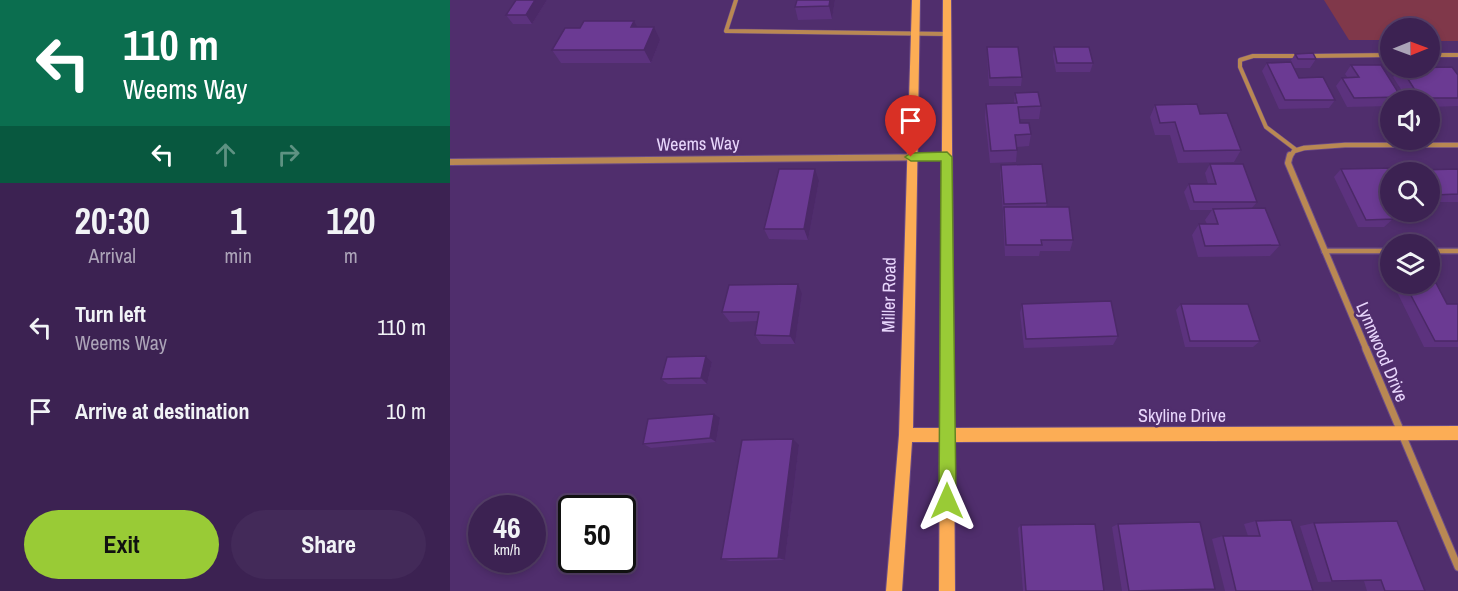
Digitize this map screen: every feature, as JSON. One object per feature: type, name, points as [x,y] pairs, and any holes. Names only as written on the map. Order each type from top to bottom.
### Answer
[{"type":"main road","name":"Miller Road","points":[[894,591],[906,435],[916,0]]},
{"type":"main road","points":[[947,0],[947,591]]},
{"type":"main road","name":"Skyline Drive","points":[[906,435],[1458,433]]},
{"type":"street","points":[[1295,149],[1328,145],[1458,145]]},
{"type":"street","name":"Lynnwood Drive","points":[[1295,149],[1288,163],[1323,251],[1458,567]]},
{"type":"street","name":"Weems Way","points":[[450,162],[947,157]]},
{"type":"lane","points":[[736,0],[726,31],[947,34]]},
{"type":"lane","points":[[1295,149],[1266,127],[1240,67],[1240,60],[1253,56],[1380,55]]},
{"type":"lane","points":[[1440,55],[1458,55]]},
{"type":"lane","points":[[1323,251],[1380,251]]},
{"type":"lane","points":[[1440,251],[1458,251]]},
{"type":"shaded area","points":[[1324,0],[1458,0],[1458,41],[1440,41],[1440,18],[1380,18],[1380,40],[1349,40]]},
{"type":"building","points":[[516,0],[535,0],[526,15],[506,15]]},
{"type":"building","points":[[797,0],[830,0],[829,6],[795,7]]},
{"type":"building","points":[[584,21],[634,21],[631,27],[654,27],[644,50],[552,50],[565,28],[580,28]]},
{"type":"building","points":[[987,47],[1018,47],[1022,77],[990,78]]},
{"type":"building","points":[[1054,47],[1089,47],[1093,63],[1057,63]]},
{"type":"building","points":[[1313,53],[1316,59],[1298,59],[1295,54]]},
{"type":"building","points":[[1291,62],[1299,78],[1323,77],[1335,100],[1285,100],[1267,63]]},
{"type":"building","points":[[1351,65],[1380,65],[1380,78],[1389,78],[1397,90],[1380,90],[1380,97],[1354,98],[1342,78],[1359,77]]},
{"type":"building","points":[[1440,67],[1452,67],[1458,75],[1458,98],[1440,98],[1440,90],[1415,90],[1407,78],[1440,78]]},
{"type":"building","points":[[1038,92],[1041,106],[1018,107],[1020,123],[1029,123],[1031,134],[1015,135],[1017,150],[991,151],[986,104],[1017,103],[1015,93]]},
{"type":"building","points":[[1197,104],[1200,114],[1227,113],[1241,150],[1184,151],[1175,122],[1160,123],[1155,105]]},
{"type":"building","points":[[1042,164],[1047,203],[1004,204],[1001,165]]},
{"type":"building","points":[[1210,164],[1243,164],[1257,202],[1194,202],[1189,184],[1216,184]]},
{"type":"building","points":[[1380,168],[1380,219],[1366,220],[1341,169]]},
{"type":"building","points":[[779,169],[815,169],[804,229],[764,229]]},
{"type":"building","points":[[1440,169],[1458,169],[1458,194],[1440,195]]},
{"type":"building","points":[[1004,207],[1069,207],[1073,240],[1041,240],[1042,245],[1006,245]]},
{"type":"building","points":[[1265,208],[1280,245],[1205,246],[1199,224],[1218,224],[1213,209]]},
{"type":"building","points":[[798,284],[790,336],[755,335],[759,312],[722,312],[729,285]]},
{"type":"building","points":[[1440,291],[1447,304],[1458,304],[1458,341],[1435,341],[1410,294],[1440,294]]},
{"type":"building","points":[[1111,301],[1118,336],[1026,339],[1022,304]]},
{"type":"building","points":[[1181,304],[1248,304],[1260,341],[1190,341]]},
{"type":"building","points":[[706,356],[701,378],[661,379],[667,357]]},
{"type":"building","points":[[714,414],[710,438],[643,444],[648,419]]},
{"type":"building","points":[[793,439],[778,558],[721,559],[742,440]]},
{"type":"building","points":[[1291,520],[1313,591],[1236,591],[1223,536],[1260,536],[1256,521]]},
{"type":"building","points":[[1397,521],[1425,591],[1385,591],[1381,580],[1332,581],[1314,523]]},
{"type":"building","points":[[1200,522],[1215,589],[1129,591],[1118,524]]},
{"type":"building","points":[[1095,524],[1104,591],[1026,591],[1021,525]]},
{"type":"route","points":[[911,157],[947,157],[947,501]]}]
